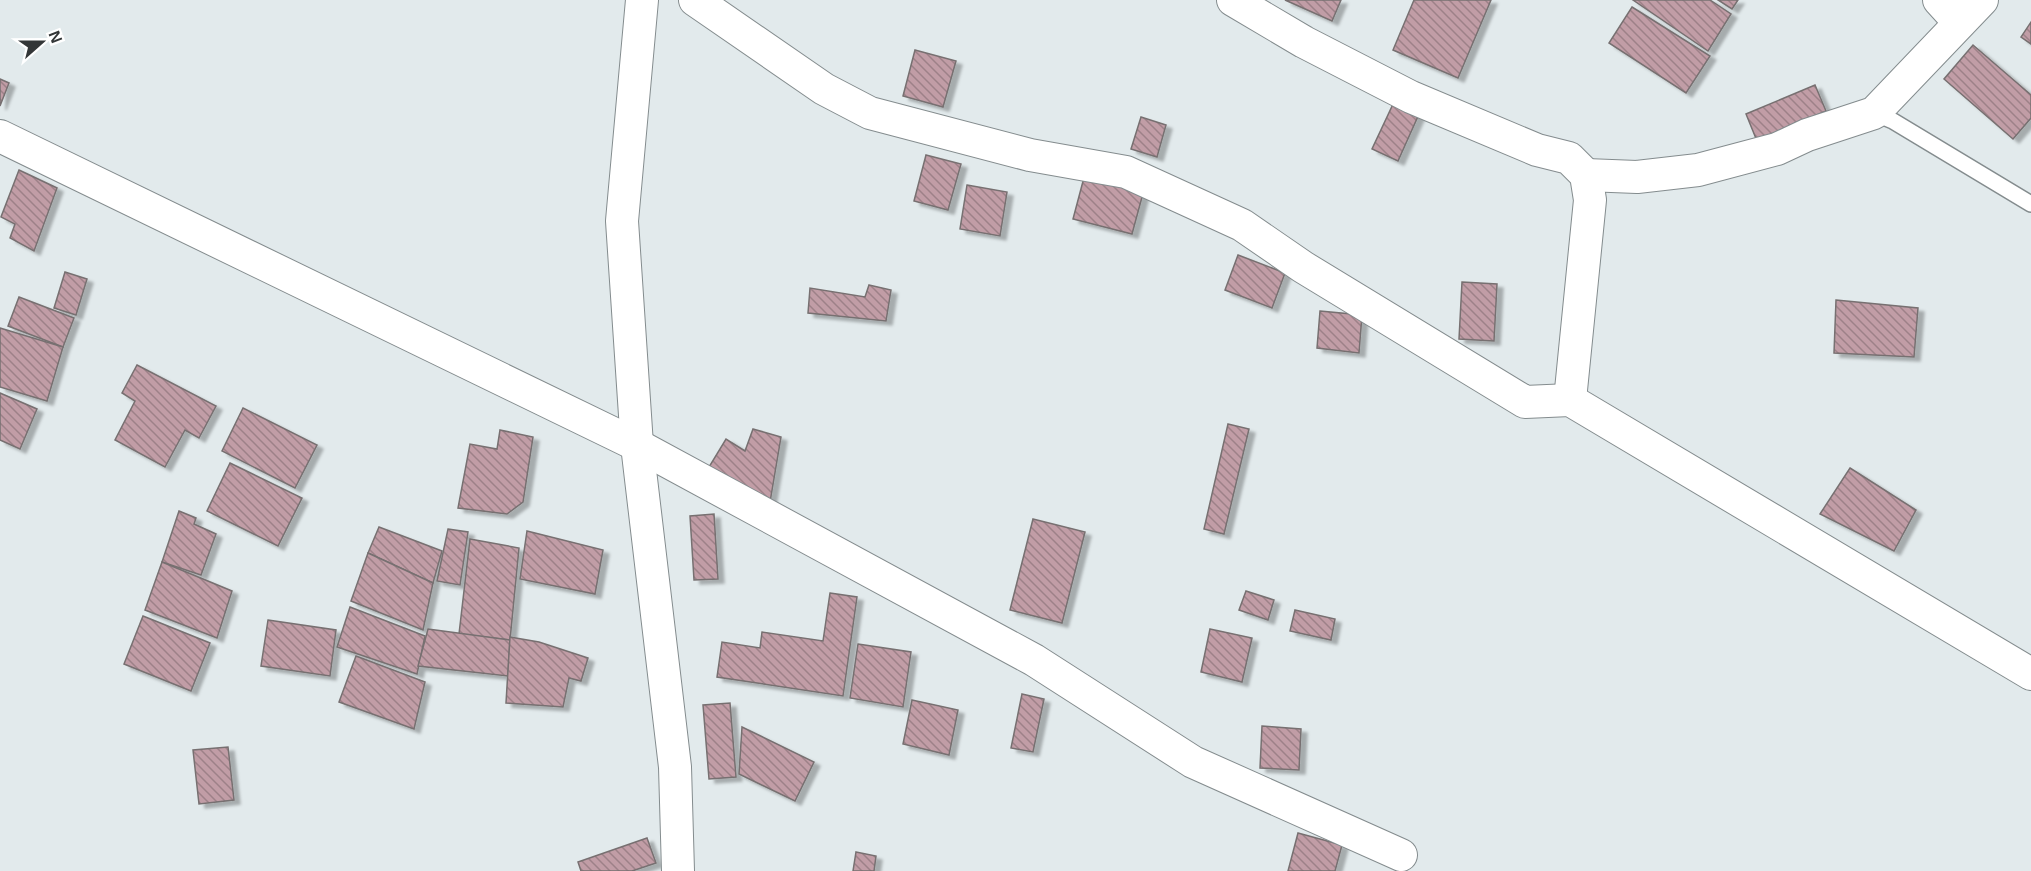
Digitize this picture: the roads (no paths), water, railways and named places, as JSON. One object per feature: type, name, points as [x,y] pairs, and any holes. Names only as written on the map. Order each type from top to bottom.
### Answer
[{"type":"street","points":[[642,0],[622,220],[637,445],[675,767],[678,871]]},
{"type":"street","points":[[695,0],[824,89],[870,113],[1030,155],[1126,172],[1242,225],[1303,267],[1525,402],[1570,400],[2031,674]]},
{"type":"street","points":[[1233,0],[1304,42],[1411,97],[1537,150],[1569,158],[1586,175],[1589,211],[1570,400]]},
{"type":"street","points":[[1586,175],[1637,177],[1698,170],[1777,149],[1807,135],[1874,113],[1949,11],[1982,0]]},
{"type":"street","points":[[0,136],[637,445],[1034,660],[1193,762],[1401,855]]},
{"type":"lane","points":[[1874,113],[1893,121],[2031,204]]}]
